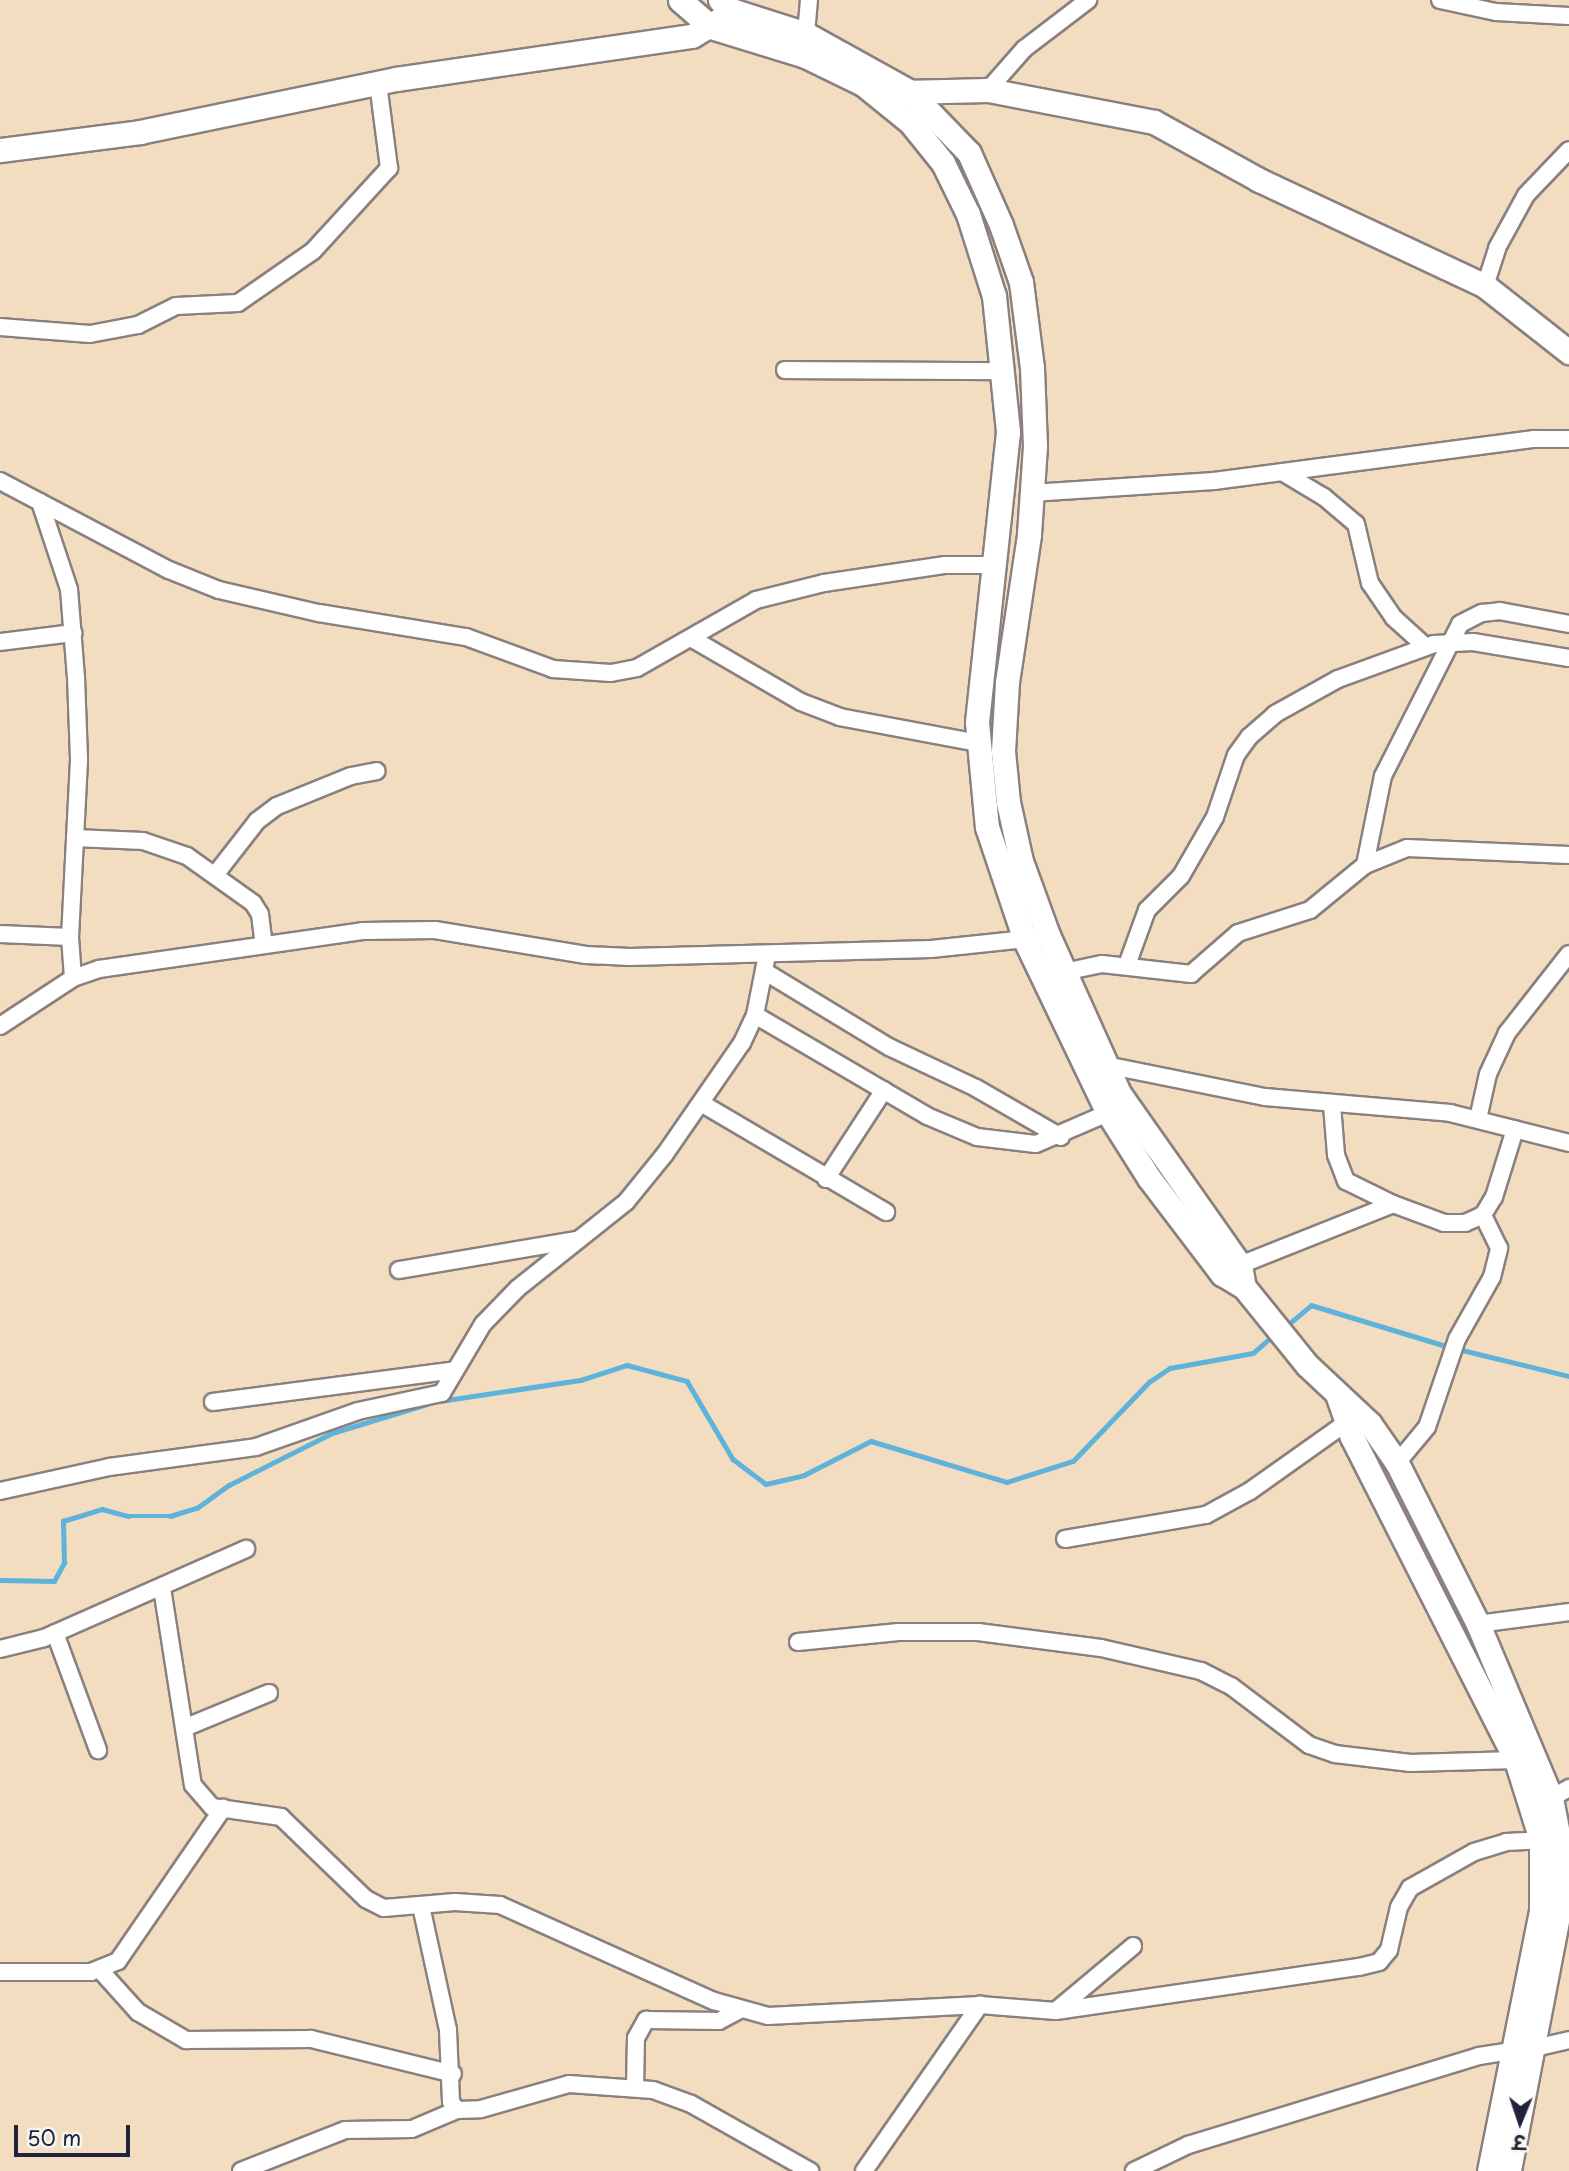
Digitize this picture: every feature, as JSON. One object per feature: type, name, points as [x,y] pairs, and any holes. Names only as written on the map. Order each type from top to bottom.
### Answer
[{"type":"street","points":[[680,0],[711,27],[804,56],[879,97],[910,122],[943,163],[968,214],[994,296],[1004,371],[1006,480],[978,743],[987,827],[1025,940],[1108,1114],[1149,1178],[1214,1263],[1242,1276]]},
{"type":"street","points":[[806,34],[808,0]]},
{"type":"street","points":[[988,90],[1024,49],[1088,0]]},
{"type":"street","points":[[1440,0],[1496,12],[1569,16]]},
{"type":"street","points":[[0,150],[140,132],[378,83],[692,36],[711,27],[725,5],[806,34],[909,91],[969,153],[1021,282],[1032,368],[1032,493],[1003,751],[1021,862],[1048,935],[1119,1093],[1266,1313],[1301,1357],[1370,1424],[1397,1463],[1560,1793],[1565,1870],[1563,1935],[1523,2049],[1489,2171]]},
{"type":"street","points":[[0,327],[90,334],[138,325],[176,306],[238,303],[313,251],[389,168],[378,83]]},
{"type":"street","points":[[879,97],[909,91],[988,90],[1154,122],[1259,180],[1485,286],[1569,352]]},
{"type":"street","points":[[1485,286],[1497,248],[1526,195],[1569,150]]},
{"type":"street","points":[[785,370],[1004,371]]},
{"type":"street","points":[[1032,493],[1282,472],[1569,439]]},
{"type":"street","points":[[1282,472],[1324,497],[1356,524],[1370,583],[1394,618],[1425,646]]},
{"type":"street","points":[[0,481],[169,570],[219,590],[319,614],[466,637],[553,669],[611,673],[637,668],[756,600],[824,583],[944,565],[996,565]]},
{"type":"street","points":[[40,502],[69,589],[73,633],[79,760],[70,937],[73,978]]},
{"type":"street","points":[[1365,866],[1383,776],[1448,642],[1460,624],[1482,613],[1500,611],[1569,624]]},
{"type":"street","points":[[0,642],[73,633]]},
{"type":"street","points":[[691,638],[801,702],[840,717],[978,743]]},
{"type":"street","points":[[1127,965],[1147,910],[1197,851],[1215,817],[1236,755],[1249,737],[1275,714],[1338,680],[1425,646],[1448,642],[1569,658]]},
{"type":"street","points":[[215,875],[257,821],[277,806],[351,776],[377,771]]},
{"type":"street","points":[[75,838],[167,847],[215,875],[253,903],[260,914],[264,945]]},
{"type":"street","points":[[1064,972],[1102,964],[1191,974],[1238,933],[1310,911],[1380,856],[1428,845],[1569,855]]},
{"type":"street","points":[[0,1026],[73,978],[99,970],[398,928],[435,930],[586,955],[766,963],[1025,940],[1048,935]]},
{"type":"street","points":[[0,933],[70,937]]},
{"type":"street","points":[[1478,1119],[1488,1074],[1507,1032],[1569,954]]},
{"type":"street","points":[[0,1491],[109,1466],[256,1447],[358,1411],[431,1398],[442,1393],[483,1324],[518,1288],[626,1202],[701,1103],[742,1044],[755,1015],[766,963]]},
{"type":"street","points":[[766,963],[889,1046],[976,1088],[1061,1137]]},
{"type":"street","points":[[755,1015],[927,1116],[977,1137],[1036,1144],[1061,1137],[1108,1114]]},
{"type":"street","points":[[1106,1065],[1204,1088],[1332,1105],[1407,1108],[1478,1119],[1569,1143]]},
{"type":"street","points":[[826,1180],[884,1090]]},
{"type":"street","points":[[701,1103],[826,1180],[886,1212]]},
{"type":"street","points":[[1332,1105],[1336,1156],[1346,1181],[1394,1204],[1444,1223],[1465,1223],[1483,1215],[1494,1197],[1515,1129]]},
{"type":"street","points":[[1242,1276],[1394,1204]]},
{"type":"street","points":[[1397,1463],[1427,1427],[1457,1339],[1492,1277],[1499,1248],[1483,1215]]},
{"type":"street","points":[[399,1270],[580,1240]]},
{"type":"street","points":[[213,1402],[455,1370]]},
{"type":"street","points":[[1336,1391],[1347,1422],[1516,1760],[1541,1840],[1541,1911],[1509,2171]]},
{"type":"street","points":[[1065,1539],[1206,1515],[1250,1491],[1347,1422]]},
{"type":"street","points":[[0,1649],[55,1633],[246,1549]]},
{"type":"street","points":[[162,1588],[193,1785],[200,1798],[223,1808],[282,1817],[366,1899],[384,1908],[455,1902],[499,1905],[740,2010],[768,2016],[847,2015],[981,2005],[1056,2011],[1379,1962],[1389,1950],[1398,1907],[1410,1888],[1474,1852],[1506,1842],[1541,1840]]},
{"type":"street","points":[[1478,1624],[1569,1612]]},
{"type":"street","points":[[797,1642],[899,1632],[978,1632],[1101,1648],[1201,1671],[1231,1686],[1309,1745],[1335,1754],[1410,1763],[1516,1760]]},
{"type":"street","points":[[55,1633],[98,1750]]},
{"type":"street","points":[[184,1728],[269,1693]]},
{"type":"street","points":[[0,1972],[100,1970],[126,1952],[223,1808]]},
{"type":"street","points":[[421,1906],[453,2074],[451,2102],[457,2110]]},
{"type":"street","points":[[1056,2011],[1133,1946]]},
{"type":"street","points":[[100,1970],[138,2012],[186,2040],[311,2039],[453,2074]]},
{"type":"street","points":[[864,2171],[981,2005]]},
{"type":"street","points":[[635,2088],[636,2038],[646,2020],[719,2021],[740,2010]]},
{"type":"street","points":[[1134,2171],[1188,2145],[1479,2056],[1569,2040]]},
{"type":"street","points":[[241,2171],[345,2130],[412,2129],[457,2110],[467,2112],[569,2084],[635,2088],[673,2094],[810,2171]]},
{"type":"waterway","points":[[1284,1328],[1311,1305],[1449,1347]]},
{"type":"waterway","points":[[440,1401],[581,1380],[627,1365],[687,1381],[733,1459],[766,1484],[804,1475],[871,1441],[1007,1482],[1073,1461],[1149,1382],[1170,1368],[1253,1353],[1274,1335]]},
{"type":"waterway","points":[[1458,1349],[1569,1376]]},
{"type":"waterway","points":[[0,1580],[54,1581],[64,1563],[63,1521],[102,1509],[128,1516],[170,1516],[197,1508],[229,1485],[332,1433],[431,1403]]}]
